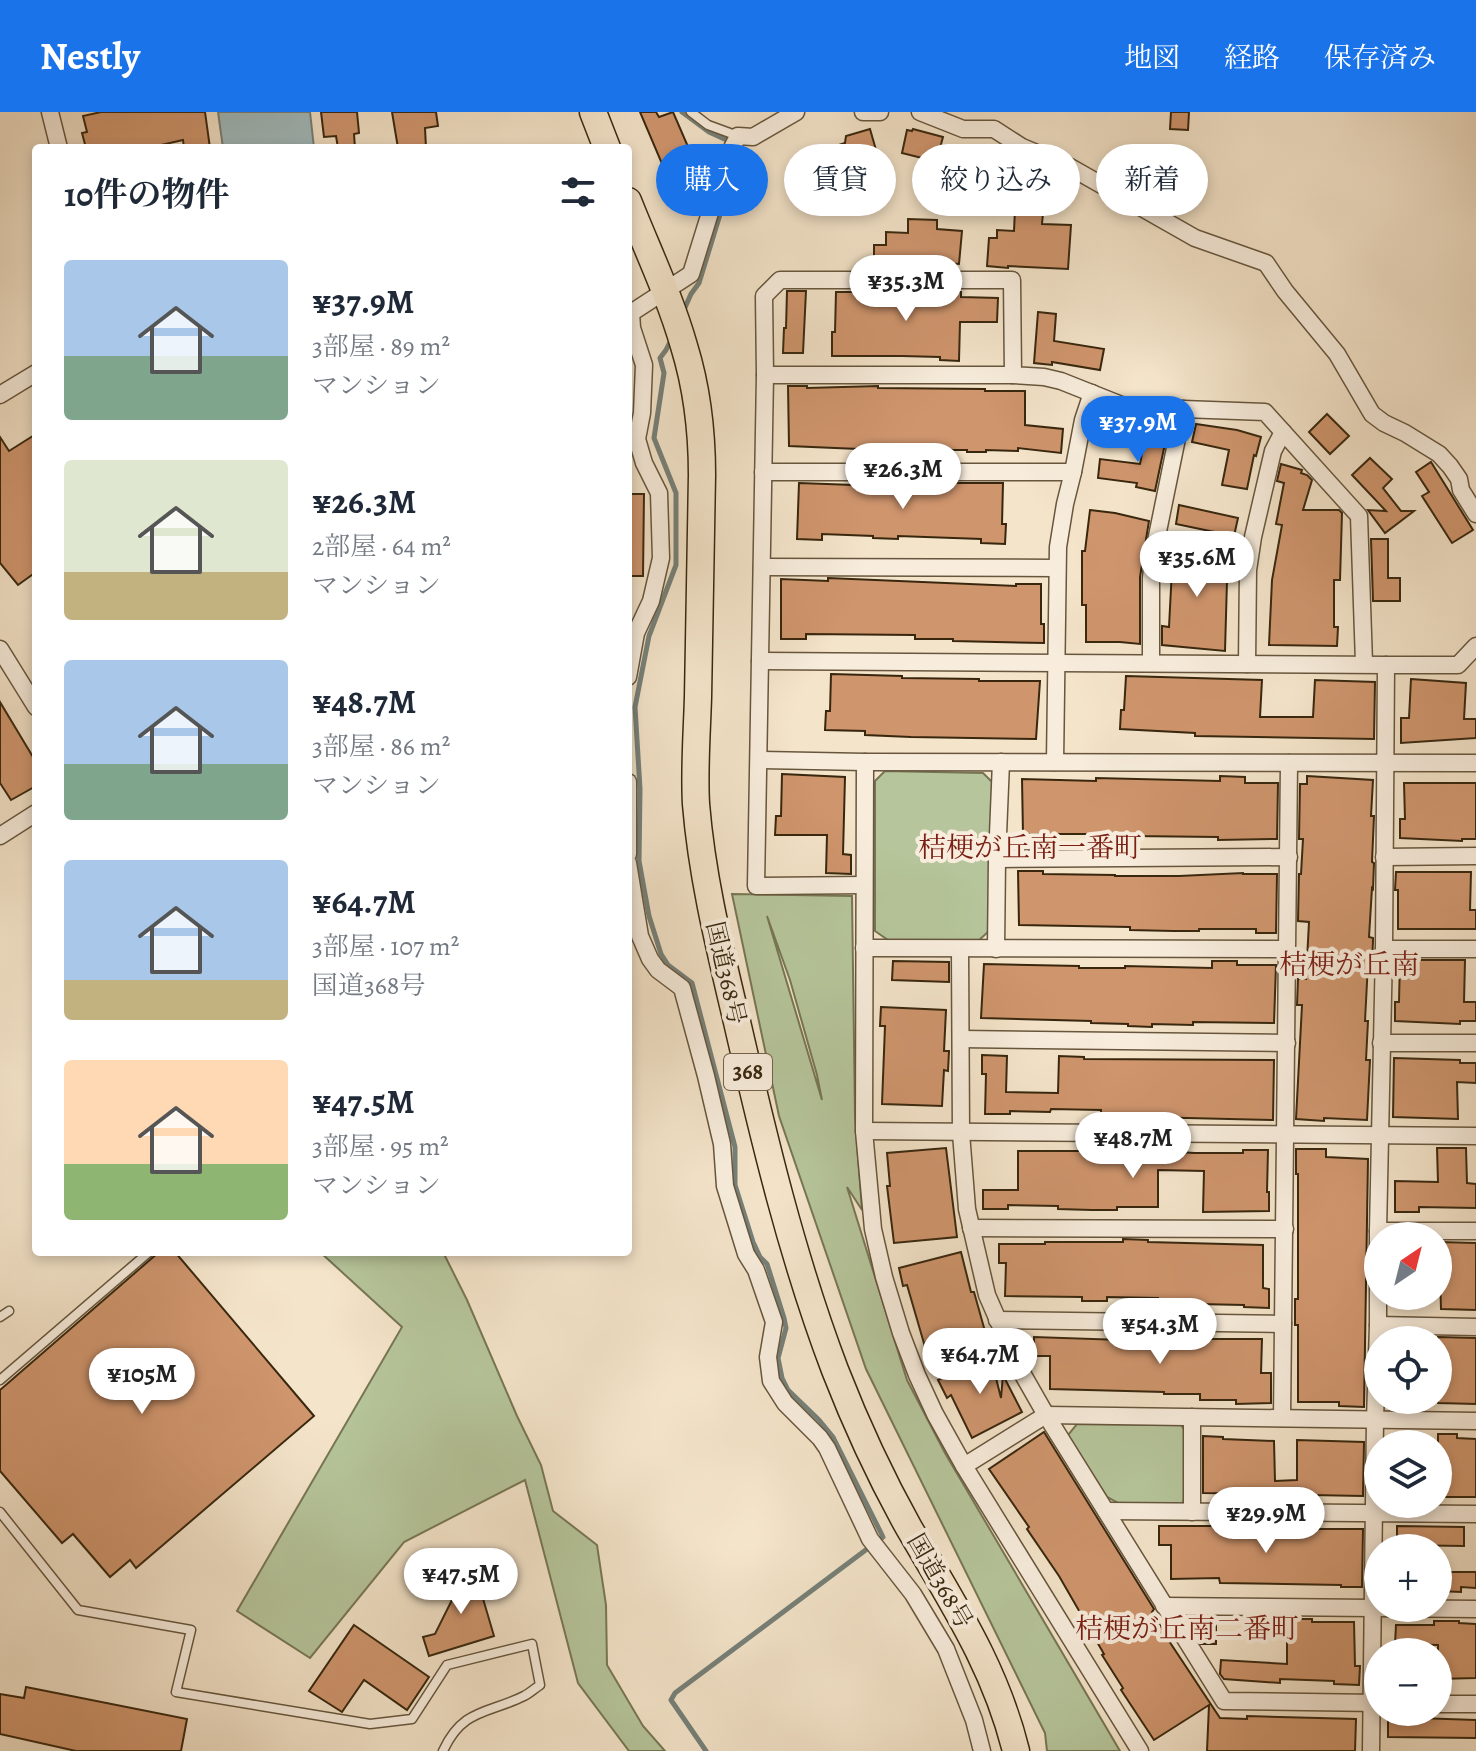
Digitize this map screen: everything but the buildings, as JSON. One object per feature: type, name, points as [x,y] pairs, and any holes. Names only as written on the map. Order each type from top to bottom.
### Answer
[{"type":"highway","points":[[593,112],[605,144]]},
{"type":"highway","name":"国道368号","points":[[632,211],[684,346],[702,437],[696,801],[705,872],[748,1071],[795,1255],[836,1372],[864,1438],[902,1513],[971,1634],[1008,1719],[1016,1751]]},
{"type":"street","points":[[50,112],[58,144]]},
{"type":"street","points":[[632,313],[667,297],[691,274],[727,158],[737,138],[753,137],[796,112]]},
{"type":"street","points":[[863,112],[880,112]]},
{"type":"street","points":[[920,112],[963,129],[994,129],[1022,147],[1070,167],[1195,238],[1266,263],[1337,354],[1372,414],[1439,454],[1459,479],[1461,490],[1476,514]]},
{"type":"street","points":[[864,885],[756,886],[764,296],[780,280],[1012,280],[1013,375]]},
{"type":"street","points":[[632,328],[644,365],[642,413],[637,439],[644,463],[659,493],[661,558],[651,601],[636,633],[632,655]]},
{"type":"street","points":[[0,395],[32,375]]},
{"type":"street","points":[[765,375],[1013,375],[1074,385],[1134,410],[1265,412],[1359,516],[1364,663]]},
{"type":"street","points":[[1055,762],[1057,568],[1061,525],[1083,420],[1092,393]]},
{"type":"street","points":[[1151,663],[1154,551],[1183,409]]},
{"type":"street","points":[[1247,664],[1246,592],[1253,537],[1273,451],[1283,432]]},
{"type":"street","points":[[763,472],[1073,472]]},
{"type":"street","points":[[762,567],[1057,568]]},
{"type":"street","points":[[1458,665],[1476,646]]},
{"type":"street","points":[[0,649],[32,701]]},
{"type":"street","points":[[760,661],[1476,664]]},
{"type":"street","points":[[1378,1222],[1386,665]]},
{"type":"street","points":[[759,760],[1476,763]]},
{"type":"street","points":[[865,762],[864,1131],[873,1229],[901,1333],[935,1414],[964,1466],[1140,1751]]},
{"type":"street","points":[[996,949],[1001,762]]},
{"type":"street","points":[[1282,1418],[1289,763]]},
{"type":"street","points":[[0,836],[32,816]]},
{"type":"street","points":[[1384,857],[1476,856]]},
{"type":"street","points":[[997,859],[1289,857]]},
{"type":"street","points":[[632,887],[640,936],[650,959],[658,970],[682,988],[722,1144],[725,1186],[746,1254],[756,1270],[774,1322],[768,1357],[771,1381],[785,1403],[827,1448],[875,1546],[913,1594],[946,1649],[974,1720],[982,1751]]},
{"type":"street","points":[[864,948],[1287,949]]},
{"type":"street","points":[[960,949],[961,1133],[967,1209],[987,1295],[1018,1366],[1224,1701],[1364,1703]]},
{"type":"street","points":[[1384,949],[1476,949]]},
{"type":"street","points":[[961,1039],[1287,1043]]},
{"type":"street","points":[[1381,1043],[1476,1043]]},
{"type":"street","points":[[864,1131],[1476,1136]]},
{"type":"street","points":[[971,1228],[1285,1229]]},
{"type":"street","points":[[1452,1231],[1476,1231]]},
{"type":"street","points":[[1375,1430],[1378,1310]]},
{"type":"street","points":[[997,1320],[1283,1324]]},
{"type":"street","points":[[1378,1325],[1476,1327]]},
{"type":"street","points":[[964,1466],[1046,1415],[1476,1421]]},
{"type":"street","points":[[1192,1417],[1192,1512]]},
{"type":"street","points":[[1106,1511],[1364,1512]]},
{"type":"street","points":[[1452,1514],[1476,1514]]},
{"type":"street","points":[[1164,1606],[1364,1609]]},
{"type":"street","points":[[1452,1609],[1476,1609]]},
{"type":"street","points":[[1452,1704],[1476,1704]]},
{"type":"street","points":[[1371,1751],[1373,1726]]},
{"type":"lane","points":[[691,112],[708,125],[737,138]]},
{"type":"lane","points":[[0,1380],[144,1256]]},
{"type":"lane","points":[[0,1317],[9,1311]]},
{"type":"lane","points":[[0,1512],[78,1610],[191,1630],[176,1692],[370,1724],[412,1719],[447,1665],[532,1644],[540,1685],[524,1696],[473,1714],[453,1732],[443,1751]]},
{"type":"green space","points":[[885,771],[983,773],[992,782],[989,931],[978,941],[888,940],[875,931],[875,781]]},
{"type":"green space","points":[[732,894],[852,896],[855,1117],[862,1210],[847,1187],[907,1380],[945,1453],[1120,1751],[1047,1751],[1045,1733],[866,1369],[779,1116]],"holes":[[[767,916],[790,980],[817,1075],[822,1100]]]},
{"type":"green space","points":[[324,1256],[445,1256],[541,1465],[553,1511],[597,1545],[606,1605],[607,1665],[643,1726],[665,1751],[629,1751],[578,1683],[525,1480],[404,1542],[310,1658],[237,1611],[402,1327]]},
{"type":"green space","points":[[1077,1424],[1181,1425],[1186,1432],[1186,1497],[1181,1505],[1118,1503],[1107,1497],[1068,1435]]},
{"type":"water","points":[[218,112],[310,112],[314,144],[222,144]]},
{"type":"waterway","points":[[682,112],[709,132],[731,142]]},
{"type":"waterway","points":[[683,312],[699,283],[720,216]]},
{"type":"waterway","points":[[671,340],[660,358],[664,373],[654,438],[676,493],[676,565],[649,636],[635,707],[640,789],[639,861],[649,916],[661,954],[668,965],[692,983],[735,1147],[735,1185],[753,1242],[767,1264],[784,1318],[786,1328],[778,1358],[782,1378],[788,1390],[833,1437],[883,1537],[675,1693],[671,1700],[706,1751]]},
{"type":"district","name":"桔梗が丘南一番町","points":[[1030,848]]},
{"type":"district","name":"桔梗が丘南","points":[[1349,965]]},
{"type":"district","name":"桔梗が丘南二番町","points":[[1187,1629]]}]
